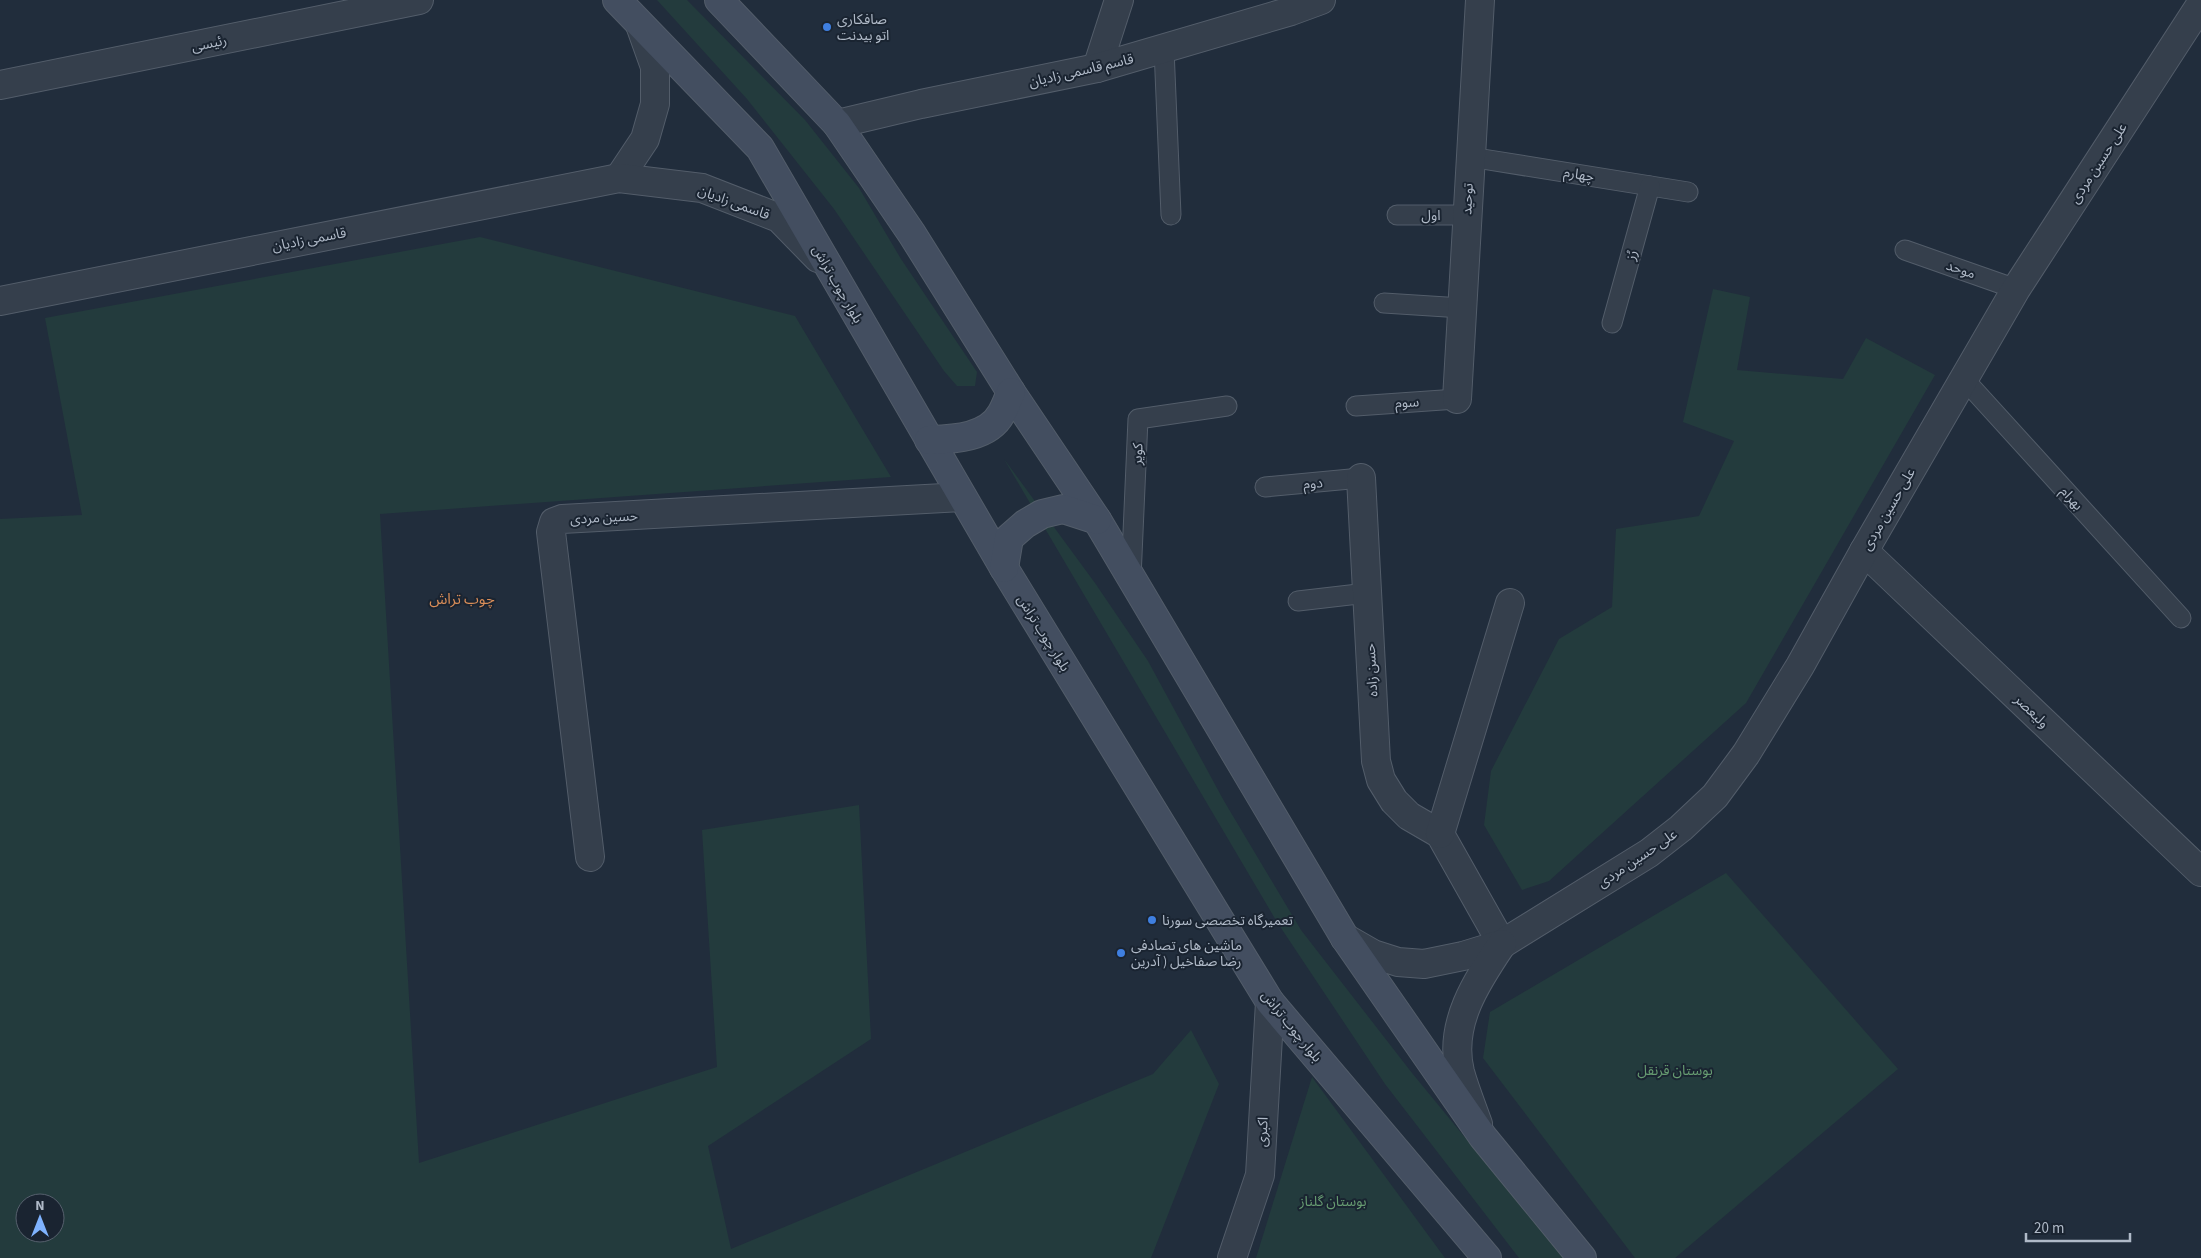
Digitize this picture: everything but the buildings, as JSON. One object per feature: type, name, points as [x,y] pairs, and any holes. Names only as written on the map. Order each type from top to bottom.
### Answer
[{"type":"main road","name":"بلوار چوب‌ تراش","points":[[617,0],[760,148],[1004,568],[1270,1002],[1487,1258]]},
{"type":"main road","points":[[719,0],[836,124],[912,234],[1011,392],[1097,520],[1345,938],[1483,1137],[1582,1258]]},
{"type":"main road","points":[[930,440],[956,439],[986,429],[1001,416],[1011,392]]},
{"type":"main road","points":[[1004,568],[1009,538],[1025,524],[1042,514],[1063,509],[1097,520]]},
{"type":"street","name":"رئیسی","points":[[0,85],[418,0]]},
{"type":"street","points":[[1098,68],[1119,0]]},
{"type":"street","name":"قاسم قاسمی زادیان","points":[[836,124],[922,104],[1098,68],[1291,11],[1321,0]]},
{"type":"street","name":"توحید","points":[[1458,399],[1466,215],[1480,0]]},
{"type":"street","name":"علی حسین مردی","points":[[1345,938],[1373,954],[1398,962],[1424,964],[1463,956],[1502,944],[1648,853],[1681,828],[1715,796],[1746,754],[1800,666],[1963,378],[2016,289],[2201,4]]},
{"type":"street","points":[[618,178],[645,139],[655,104],[655,67],[640,25]]},
{"type":"street","name":"قاسمی زادیان","points":[[0,301],[618,178],[702,188],[779,218],[829,269]]},
{"type":"street","name":"حسن زاده","points":[[1361,478],[1376,761],[1381,780],[1394,801],[1409,816],[1440,834]]},
{"type":"street","name":"حسین مردی","points":[[590,857],[551,532],[554,522],[572,518],[962,497]]},
{"type":"street","name":"ولیعصر","points":[[1864,551],[2201,872]]},
{"type":"street","points":[[1502,944],[1440,834],[1510,603]]},
{"type":"street","name":"علی حسین مردی","points":[[1483,1137],[1460,1071],[1458,1040],[1467,1000],[1476,982],[1502,944]]},
{"type":"street","name":"اکبری","points":[[1232,1258],[1260,1175],[1270,1002]]},
{"type":"lane","points":[[1164,49],[1171,215]]},
{"type":"lane","name":"چهارم","points":[[1470,157],[1688,192]]},
{"type":"lane","name":"رُز","points":[[1612,323],[1650,186]]},
{"type":"lane","name":"اول","points":[[1397,215],[1466,215]]},
{"type":"lane","name":"موحد","points":[[1905,250],[2016,289]]},
{"type":"lane","points":[[1384,303],[1462,308]]},
{"type":"lane","name":"بهرام","points":[[1963,378],[2181,618]]},
{"type":"lane","name":"سوم","points":[[1356,406],[1458,399]]},
{"type":"lane","name":"کویر","points":[[1131,579],[1138,419],[1227,406]]},
{"type":"lane","name":"دوم","points":[[1265,487],[1361,478]]},
{"type":"lane","points":[[1298,600],[1367,593]]},
{"type":"green space","points":[[657,0],[687,0],[805,120],[859,188],[901,259],[977,372],[975,386],[957,386],[944,371],[834,209],[747,99]]},
{"type":"green space","points":[[480,237],[795,316],[891,477],[380,514],[419,1163],[717,1067],[702,830],[859,805],[871,1039],[708,1146],[731,1249],[1153,1074],[1191,1030],[1219,1084],[1151,1258],[0,1258],[0,519],[82,515],[45,318]]},
{"type":"green space","points":[[1713,289],[1750,297],[1737,370],[1843,379],[1866,338],[1935,375],[1746,703],[1549,881],[1522,890],[1484,825],[1491,771],[1559,639],[1612,607],[1616,529],[1699,516],[1734,441],[1683,422]]},
{"type":"green space","points":[[1004,459],[1095,583],[1148,661],[1224,801],[1301,930],[1412,1073],[1564,1258],[1519,1258],[1385,1084],[1277,922]]},
{"type":"green space","name":"بوستان قرنقل","points":[[1726,873],[1898,1069],[1675,1258],[1635,1258],[1483,1058],[1490,1012]]},
{"type":"green space","name":"بوستان گلناز","points":[[1312,1077],[1445,1258],[1256,1258]]},
{"type":"place","name":"صافکاری اتو بیدنت","points":[[827,27]]},
{"type":"place","name":"تعمیرگاه تخصصی سورنا","points":[[1152,920]]},
{"type":"place","name":"ماشین های تصادفی رضا صفاخیل ( آدرین","points":[[1121,953]]},
{"type":"district","name":"چوب تراش","points":[[462,599]]}]
